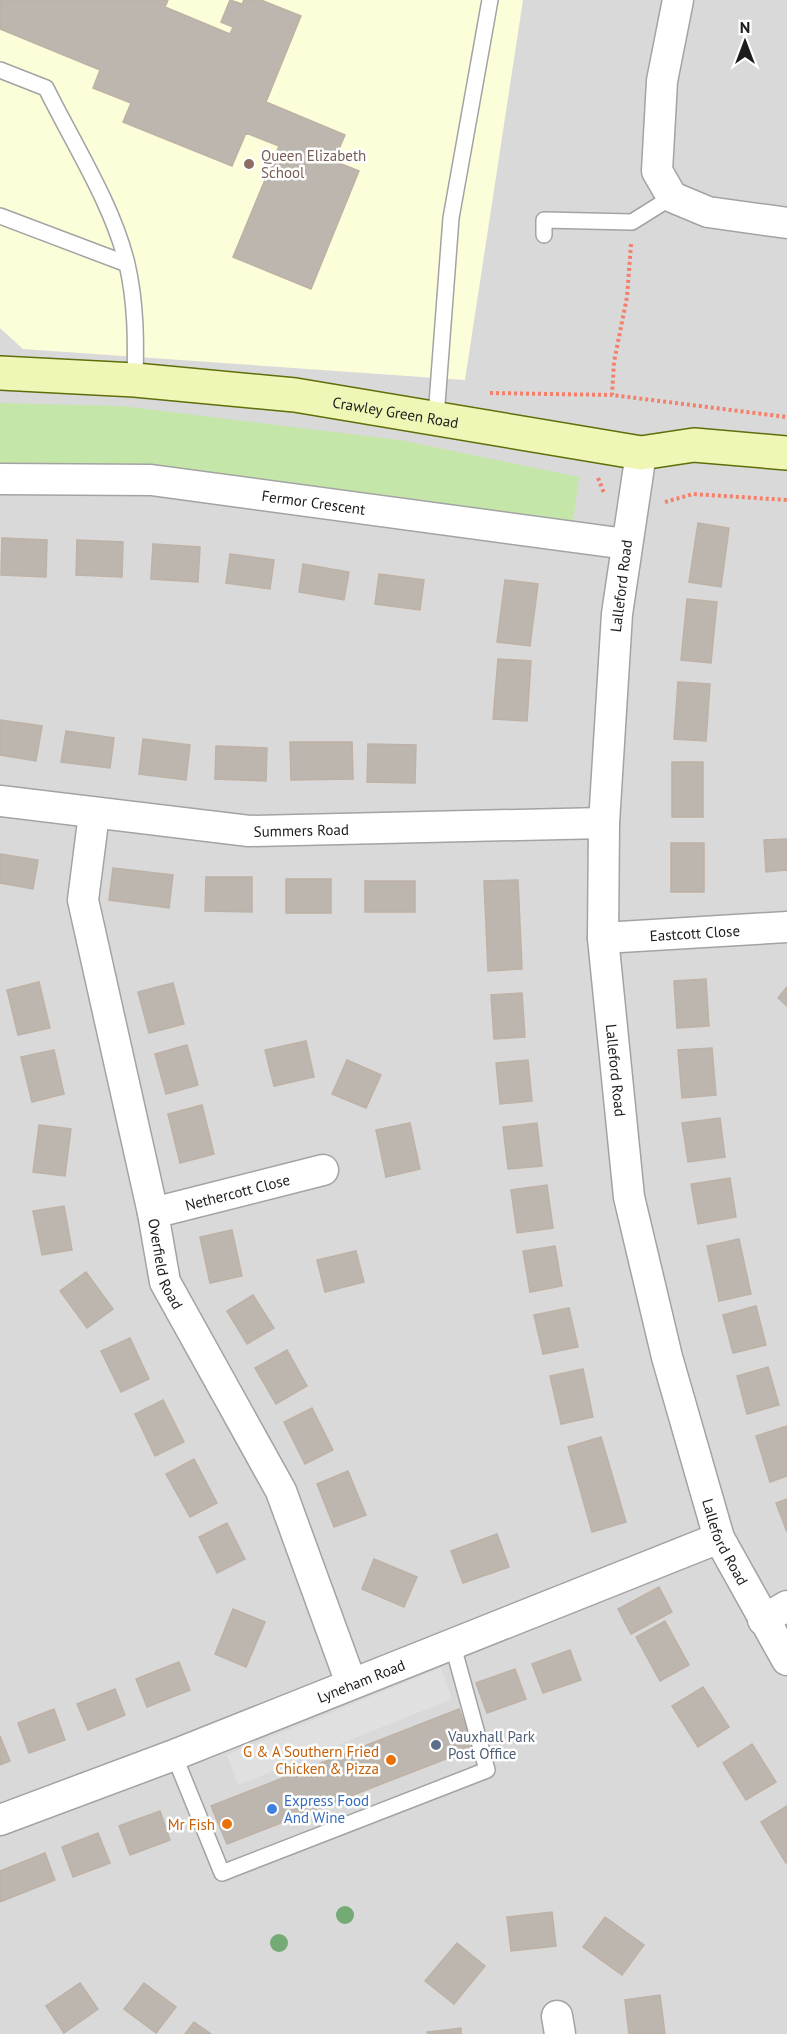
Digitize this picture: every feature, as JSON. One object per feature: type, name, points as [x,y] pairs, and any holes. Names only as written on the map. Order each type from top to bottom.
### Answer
[{"type":"street","points":[[678,0],[663,81],[657,171],[672,197],[708,212],[787,223]]},
{"type":"street","name":"Crawley Green Road","points":[[0,373],[135,380],[295,395],[641,453],[694,445],[787,453]]},
{"type":"street","name":"Lalleford Road","points":[[641,453],[617,614],[604,823],[603,938],[629,1197],[667,1358],[719,1538],[775,1613],[787,1660]]},
{"type":"street","name":"Fermor Crescent","points":[[0,479],[151,480],[626,544]]},
{"type":"street","name":"Summers Road","points":[[0,801],[249,831],[604,823]]},
{"type":"street","name":"Overfield Road","points":[[94,814],[83,900],[153,1213],[165,1282],[280,1491],[351,1683]]},
{"type":"street","name":"Eastcott Close","points":[[603,938],[787,927]]},
{"type":"street","name":"Nethercott Close","points":[[153,1213],[323,1170]]},
{"type":"street","name":"Lyneham Road","points":[[0,1820],[174,1755],[351,1683],[453,1646],[719,1538]]},
{"type":"lane","points":[[436,417],[451,218],[490,0]]},
{"type":"lane","points":[[0,70],[46,88],[112,222],[127,264],[136,329],[135,380]]},
{"type":"lane","points":[[544,235],[544,220],[632,222],[672,197]]},
{"type":"lane","points":[[0,216],[127,264]]},
{"type":"lane","points":[[174,1755],[222,1873],[487,1770],[453,1646]]},
{"type":"path","points":[[612,394],[614,363],[627,297],[632,222]]},
{"type":"path","points":[[485,393],[612,394],[700,408],[787,417]]},
{"type":"path","points":[[655,505],[693,494],[787,500]]},
{"type":"shaded area","points":[[0,0],[787,0],[787,2034],[0,2034]]},
{"type":"shaded area","name":"Queen Elizabeth School","points":[[0,0],[523,0],[465,380],[23,349],[0,328]]},
{"type":"shaded area","points":[[441,1668],[452,1699],[238,1785],[227,1755]]},
{"type":"green space","points":[[0,403],[122,406],[400,440],[579,477],[573,522],[0,468]]},
{"type":"building","points":[[0,0],[168,0],[165,7],[230,34],[233,27],[221,22],[230,0],[242,4],[244,0],[261,0],[301,16],[266,102],[345,135],[334,161],[359,171],[311,289],[233,257],[279,146],[246,133],[232,166],[123,122],[131,103],[93,88],[100,70],[0,29]]},
{"type":"building","points":[[698,523],[729,528],[721,587],[689,582]]},
{"type":"building","points":[[2,538],[47,540],[46,577],[1,575]]},
{"type":"building","points":[[77,540],[123,542],[122,577],[76,575]]},
{"type":"building","points":[[153,544],[200,547],[198,582],[151,579]]},
{"type":"building","points":[[230,554],[274,560],[270,589],[226,583]]},
{"type":"building","points":[[303,564],[349,572],[344,600],[299,592]]},
{"type":"building","points":[[379,574],[424,580],[420,610],[375,604]]},
{"type":"building","points":[[505,580],[538,584],[530,646],[497,642]]},
{"type":"building","points":[[687,599],[717,602],[711,663],[681,660]]},
{"type":"building","points":[[498,659],[531,661],[527,721],[493,719]]},
{"type":"building","points":[[678,682],[710,684],[706,741],[674,739]]},
{"type":"building","points":[[0,720],[42,726],[36,761],[0,755]]},
{"type":"building","points":[[66,731],[114,738],[110,768],[61,762]]},
{"type":"building","points":[[143,739],[190,745],[186,780],[139,774]]},
{"type":"building","points":[[290,742],[352,742],[353,779],[291,780]]},
{"type":"building","points":[[368,744],[416,745],[415,783],[367,782]]},
{"type":"building","points":[[216,746],[267,748],[266,781],[215,779]]},
{"type":"building","points":[[672,762],[703,762],[703,817],[672,817]]},
{"type":"building","points":[[787,839],[787,870],[766,872],[764,840]]},
{"type":"building","points":[[671,843],[704,843],[704,892],[671,892]]},
{"type":"building","points":[[0,854],[38,860],[33,889],[0,883]]},
{"type":"building","points":[[113,868],[173,875],[169,908],[109,900]]},
{"type":"building","points":[[206,877],[252,877],[252,912],[205,911]]},
{"type":"building","points":[[286,879],[331,879],[331,913],[286,913]]},
{"type":"building","points":[[518,880],[522,969],[488,971],[484,881]]},
{"type":"building","points":[[365,881],[415,881],[415,912],[365,912]]},
{"type":"building","points":[[706,979],[709,1026],[677,1028],[674,981]]},
{"type":"building","points":[[39,982],[50,1028],[18,1035],[7,990]]},
{"type":"building","points":[[173,983],[184,1024],[149,1033],[138,992]]},
{"type":"building","points":[[787,987],[787,1006],[778,998]]},
{"type":"building","points":[[522,993],[525,1037],[494,1039],[491,995]]},
{"type":"building","points":[[306,1041],[314,1077],[274,1086],[265,1050]]},
{"type":"building","points":[[187,1045],[198,1085],[166,1094],[155,1054]]},
{"type":"building","points":[[712,1048],[716,1095],[682,1098],[678,1050]]},
{"type":"building","points":[[54,1050],[64,1094],[32,1102],[21,1057]]},
{"type":"building","points":[[347,1060],[381,1075],[366,1108],[332,1094]]},
{"type":"building","points":[[528,1060],[532,1101],[500,1104],[496,1063]]},
{"type":"building","points":[[202,1105],[214,1154],[180,1163],[168,1114]]},
{"type":"building","points":[[720,1118],[725,1157],[688,1162],[682,1123]]},
{"type":"building","points":[[410,1123],[420,1169],[386,1177],[376,1130]]},
{"type":"building","points":[[537,1123],[542,1166],[508,1169],[503,1127]]},
{"type":"building","points":[[39,1125],[71,1129],[65,1176],[33,1172]]},
{"type":"building","points":[[730,1178],[736,1217],[698,1224],[691,1184]]},
{"type":"building","points":[[547,1185],[553,1228],[517,1233],[511,1190]]},
{"type":"building","points":[[64,1206],[72,1250],[42,1255],[33,1211]]},
{"type":"building","points":[[232,1230],[242,1276],[210,1283],[200,1237]]},
{"type":"building","points":[[739,1239],[751,1294],[719,1301],[707,1246]]},
{"type":"building","points":[[555,1246],[562,1286],[530,1292],[523,1251]]},
{"type":"building","points":[[356,1251],[364,1282],[325,1292],[317,1260]]},
{"type":"building","points":[[86,1272],[113,1309],[87,1328],[60,1291]]},
{"type":"building","points":[[253,1295],[274,1328],[247,1344],[227,1311]]},
{"type":"building","points":[[756,1306],[766,1345],[733,1353],[723,1315]]},
{"type":"building","points":[[569,1308],[578,1347],[543,1354],[534,1315]]},
{"type":"building","points":[[130,1338],[149,1379],[121,1392],[101,1351]]},
{"type":"building","points":[[287,1350],[307,1386],[276,1404],[255,1368]]},
{"type":"building","points":[[768,1367],[779,1405],[747,1414],[737,1376]]},
{"type":"building","points":[[583,1369],[593,1417],[561,1424],[550,1376]]},
{"type":"building","points":[[163,1400],[184,1442],[155,1456],[135,1414]]},
{"type":"building","points":[[312,1408],[333,1450],[305,1464],[284,1422]]},
{"type":"building","points":[[787,1426],[787,1476],[770,1482],[756,1436]]},
{"type":"building","points":[[601,1437],[626,1522],[592,1532],[568,1447]]},
{"type":"building","points":[[194,1459],[217,1503],[190,1517],[166,1474]]},
{"type":"building","points":[[348,1471],[366,1515],[334,1527],[317,1484]]},
{"type":"building","points":[[787,1499],[787,1532],[776,1503]]},
{"type":"building","points":[[227,1523],[245,1559],[217,1573],[199,1537]]},
{"type":"building","points":[[497,1534],[509,1567],[463,1583],[451,1551]]},
{"type":"building","points":[[374,1559],[417,1577],[404,1607],[362,1589]]},
{"type":"building","points":[[659,1587],[672,1612],[631,1634],[618,1609]]},
{"type":"building","points":[[233,1609],[265,1622],[246,1667],[215,1654]]},
{"type":"building","points":[[665,1621],[689,1665],[660,1681],[636,1637]]},
{"type":"building","points":[[570,1650],[581,1680],[543,1693],[532,1664]]},
{"type":"building","points":[[179,1662],[190,1690],[147,1707],[136,1679]]},
{"type":"building","points":[[515,1669],[526,1699],[487,1713],[476,1683]]},
{"type":"building","points":[[703,1687],[729,1727],[698,1747],[672,1706]]},
{"type":"building","points":[[115,1689],[125,1715],[88,1730],[77,1704]]},
{"type":"building","points":[[54,1709],[65,1740],[29,1753],[18,1723]]},
{"type":"building","points":[[459,1709],[474,1748],[227,1844],[211,1806]]},
{"type":"building","points":[[0,1736],[10,1761],[0,1765]]},
{"type":"building","points":[[752,1744],[776,1782],[746,1800],[723,1763]]},
{"type":"building","points":[[787,1806],[787,1862],[786,1863],[761,1822]]},
{"type":"building","points":[[160,1811],[170,1840],[130,1855],[119,1826]]},
{"type":"building","points":[[98,1833],[110,1863],[73,1877],[62,1847]]},
{"type":"building","points":[[45,1853],[55,1880],[0,1902],[0,1871]]},
{"type":"building","points":[[552,1912],[556,1946],[511,1951],[507,1917]]},
{"type":"building","points":[[605,1917],[644,1945],[622,1975],[583,1947]]},
{"type":"building","points":[[457,1943],[485,1966],[454,2004],[425,1981]]},
{"type":"building","points":[[80,1983],[98,2009],[64,2033],[46,2006]]},
{"type":"building","points":[[144,1983],[176,2007],[156,2033],[124,2009]]},
{"type":"building","points":[[660,1995],[665,2034],[629,2034],[625,2000]]},
{"type":"building","points":[[194,2022],[211,2034],[185,2034]]},
{"type":"building","points":[[461,2028],[461,2034],[428,2034],[427,2032]]},
{"type":"place","name":"Queen Elizabeth School","points":[[249,164]]},
{"type":"place","name":"Vauxhall Park Post Office","points":[[436,1745]]},
{"type":"place","name":"G & A Southern Fried Chicken & Pizza","points":[[391,1760]]},
{"type":"place","name":"Express Food And Wine","points":[[272,1809]]},
{"type":"place","name":"Mr Fish","points":[[227,1824]]}]
